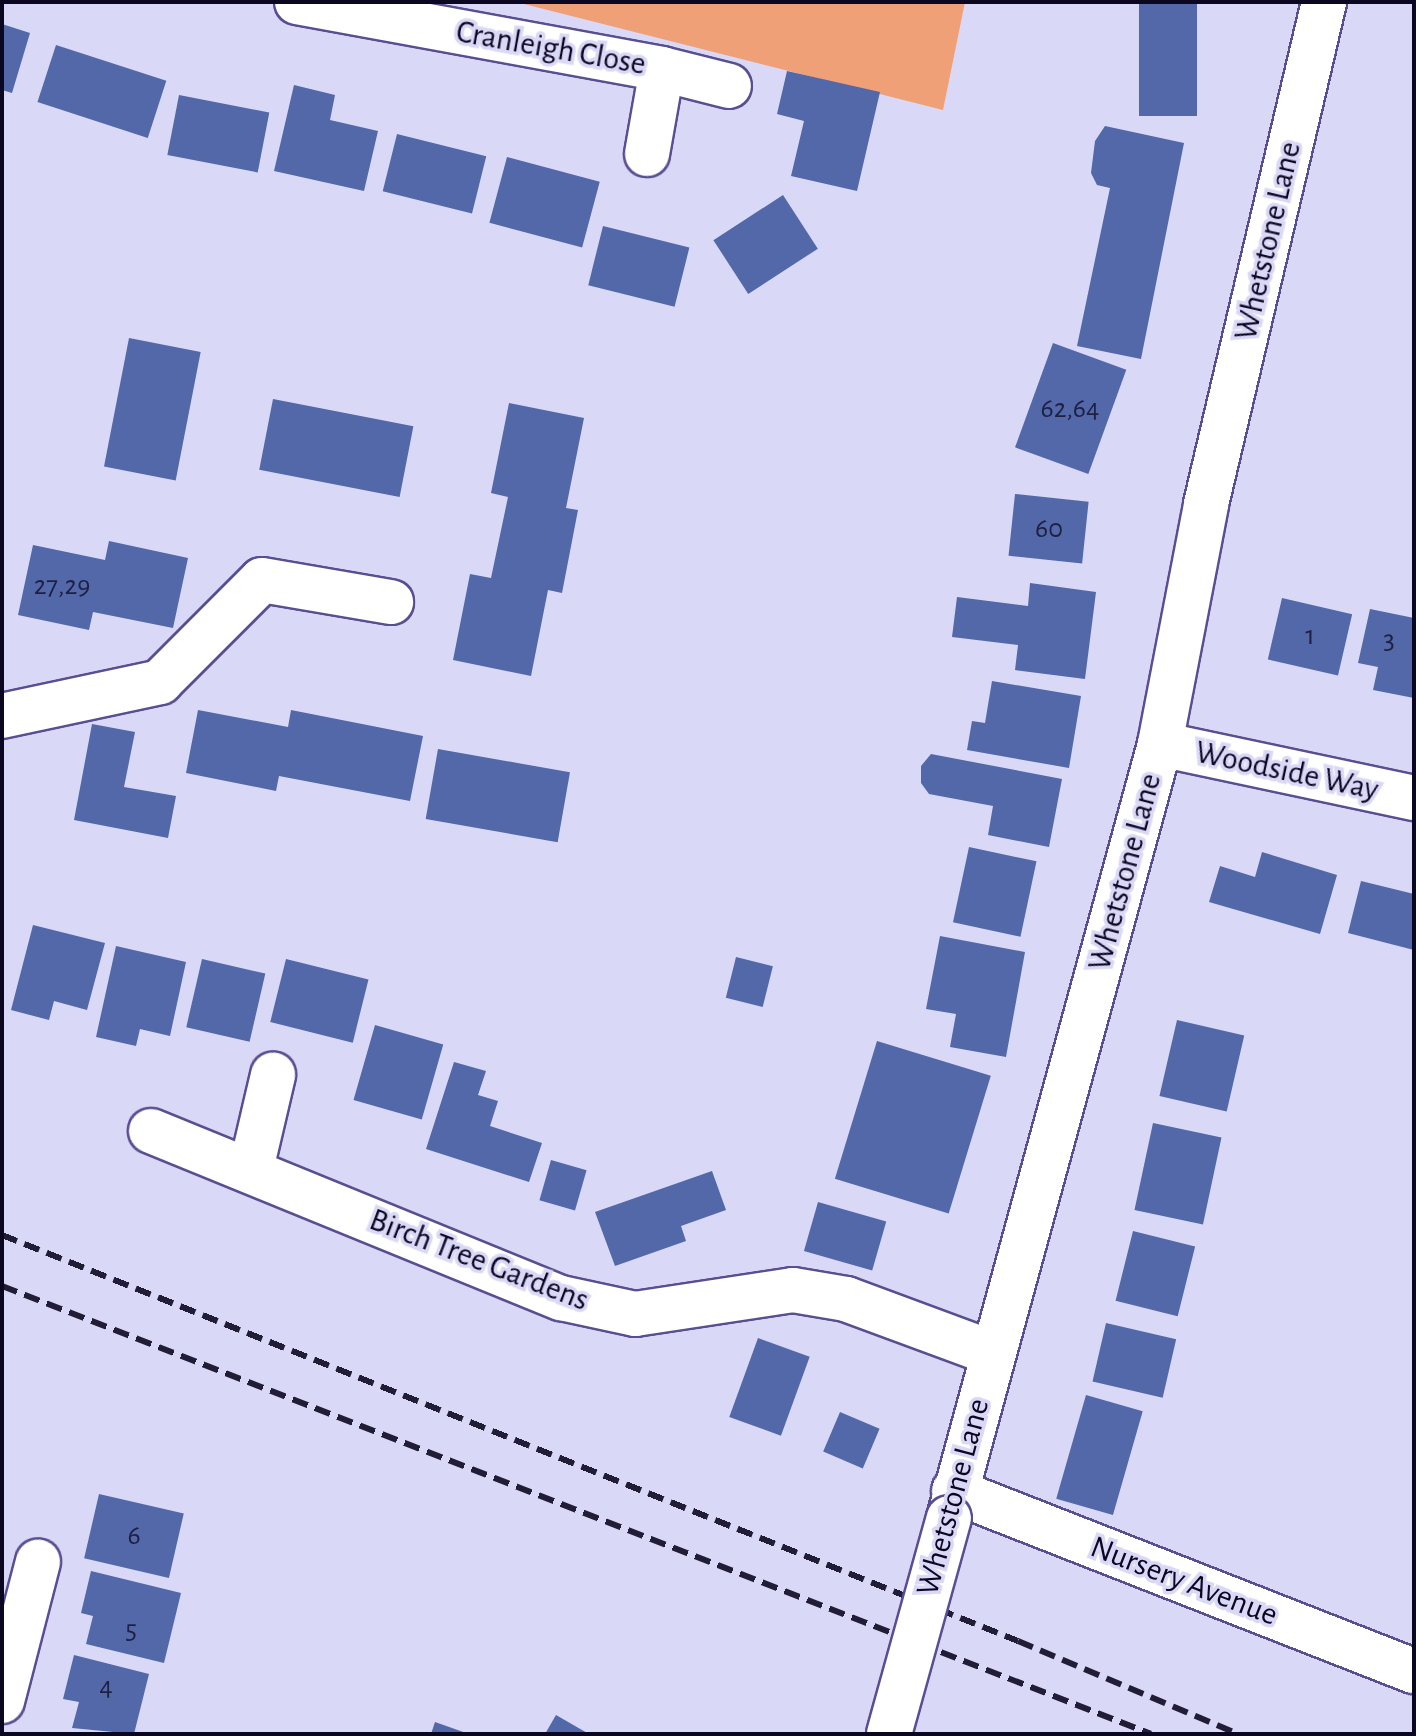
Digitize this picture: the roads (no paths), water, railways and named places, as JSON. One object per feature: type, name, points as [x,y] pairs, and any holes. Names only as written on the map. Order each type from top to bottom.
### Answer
[{"type":"street","name":"Cranleigh Close","points":[[297,2],[662,69],[729,86]]},
{"type":"street","name":"Whetstone Lane","points":[[889,1734],[1160,744],[1206,504],[1324,2]]},
{"type":"street","name":"Cranleigh Close","points":[[647,154],[662,69]]},
{"type":"street","points":[[2,716],[160,682],[262,580],[391,602]]},
{"type":"street","name":"Woodside Way","points":[[1160,744],[1414,798]]},
{"type":"street","points":[[251,1169],[273,1075]]},
{"type":"street","name":"Birch Tree Gardens","points":[[151,1131],[251,1169],[561,1298],[635,1314],[793,1290],[846,1299],[992,1353]]},
{"type":"street","name":"Nursery Avenue","points":[[952,1505],[1414,1671]]},
{"type":"street","points":[[2,1701],[38,1562]]},
{"type":"railway","points":[[2,1235],[1018,1641],[1238,1734]]},
{"type":"railway","points":[[2,1286],[1151,1734]]}]
